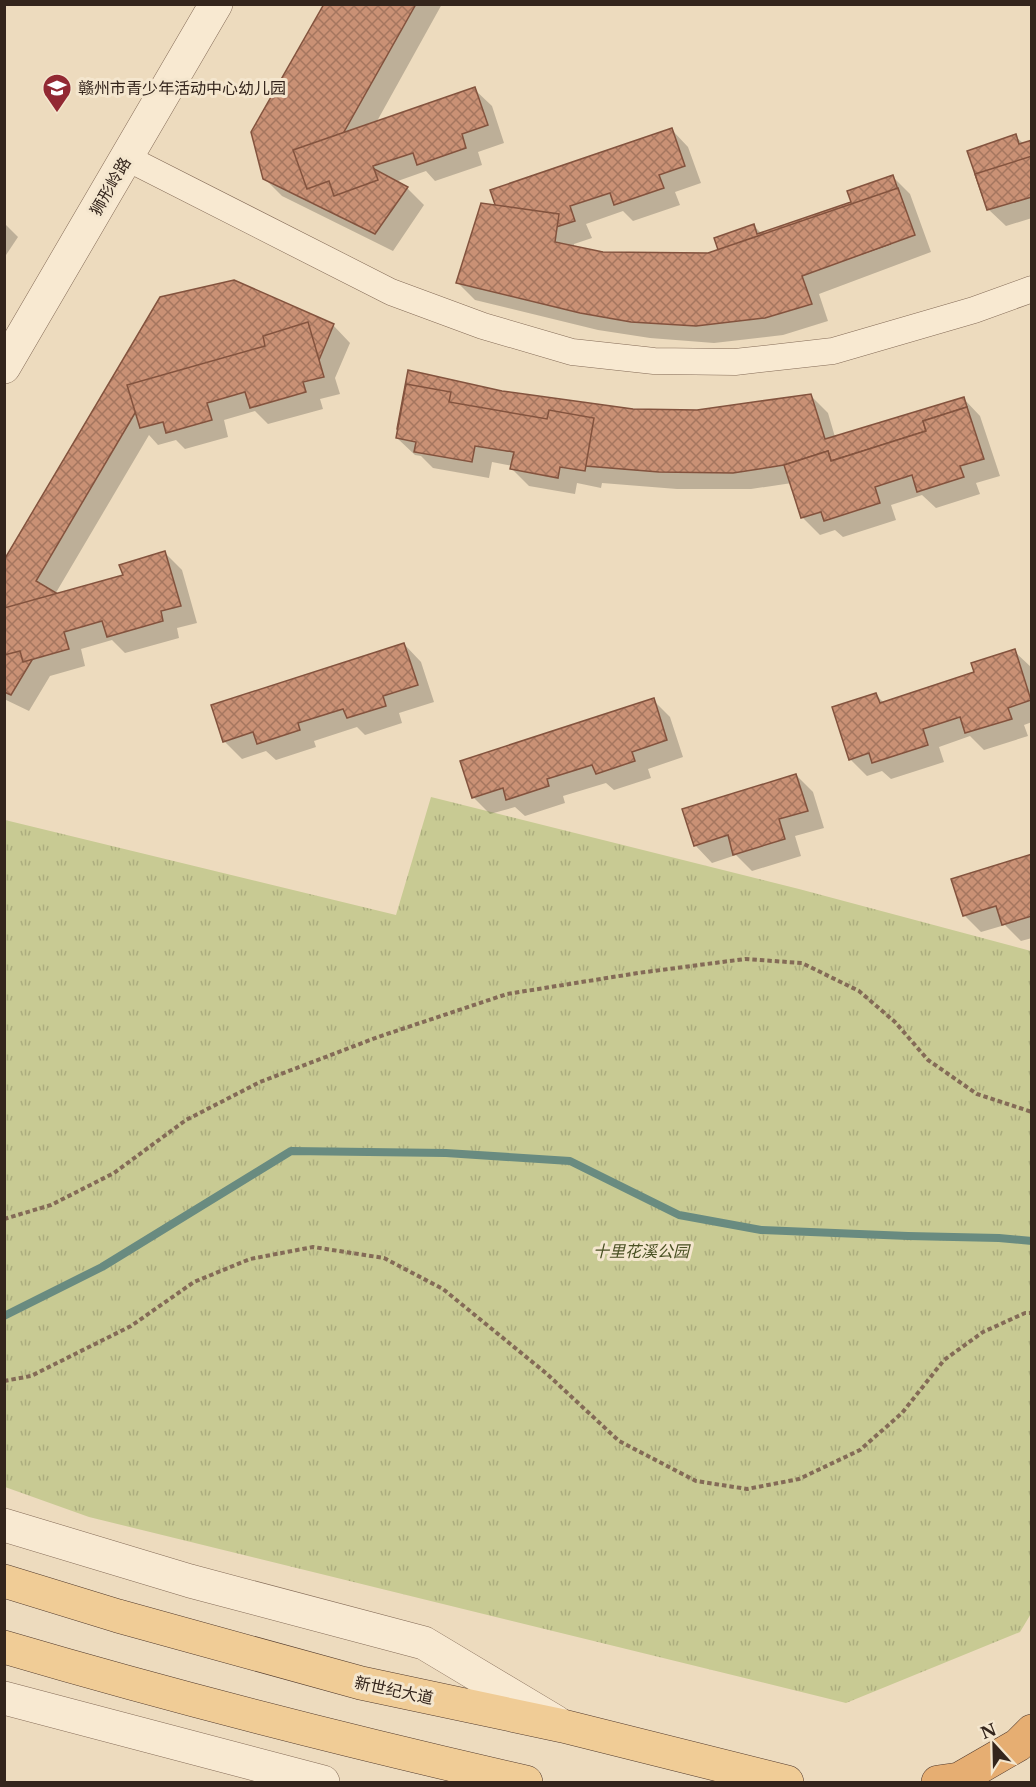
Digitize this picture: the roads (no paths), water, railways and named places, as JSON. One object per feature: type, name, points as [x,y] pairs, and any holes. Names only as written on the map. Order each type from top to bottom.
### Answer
[{"type":"highway","points":[[938,1782],[959,1779],[1018,1744],[1032,1731]]},
{"type":"main road","name":"新世纪大道","points":[[4,1581],[118,1616],[361,1683],[563,1726],[787,1782]]},
{"type":"main road","points":[[4,1647],[353,1742],[526,1782]]},
{"type":"street","name":"狮形岭路","points":[[4,368],[216,4]]},
{"type":"street","points":[[127,158],[392,292],[483,326],[572,352],[654,361],[735,362],[833,351],[974,309],[1032,289]]},
{"type":"street","points":[[4,1525],[190,1581],[424,1643],[563,1726]]},
{"type":"street","points":[[4,1698],[323,1782]]},
{"type":"waterway","points":[[4,1316],[102,1267],[291,1151],[446,1153],[570,1161],[679,1215],[761,1230],[1032,1241]]},
{"type":"place","name":"赣州市青少年活动中心幼儿园","points":[[57,114]]},
{"type":"park label","name":"十里花溪公园","points":[[641,1251]]}]
